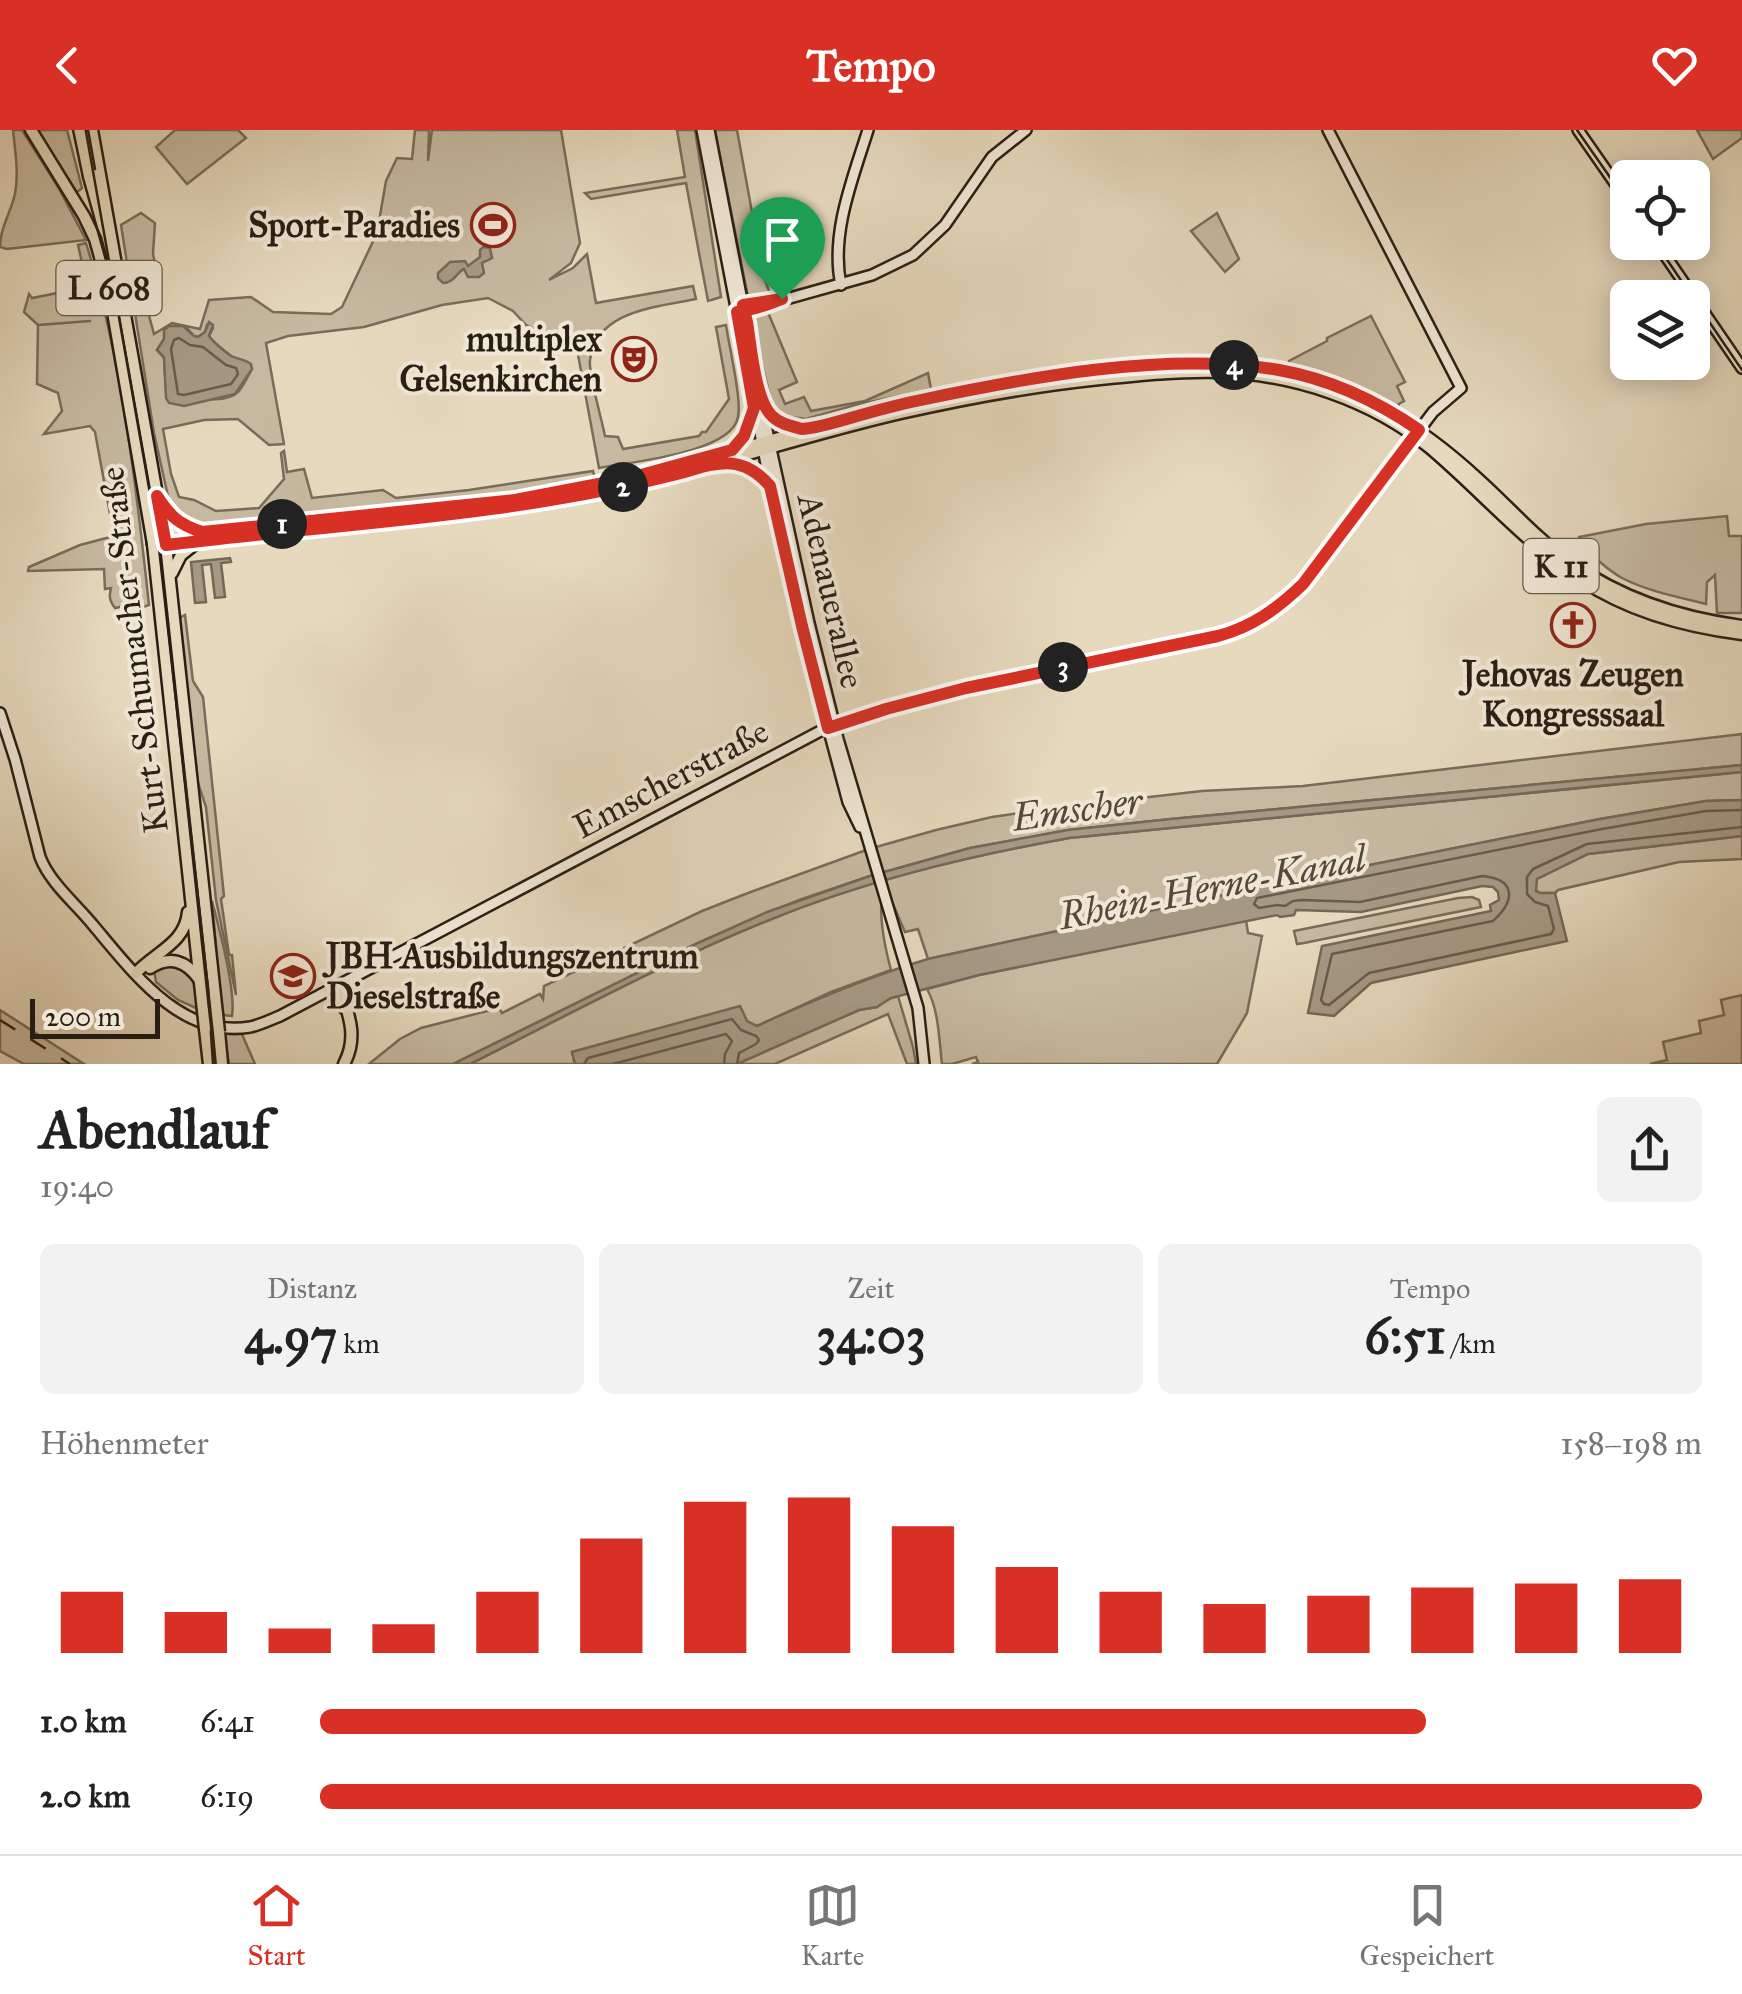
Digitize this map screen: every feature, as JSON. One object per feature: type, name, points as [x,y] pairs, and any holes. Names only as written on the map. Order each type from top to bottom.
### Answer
[{"type":"main road","name":"Kurt-Schumacher-Straße","points":[[31,130],[84,216],[110,289],[153,544],[209,1064]]},
{"type":"main road","name":"Kurt-Schumacher-Straße","points":[[92,130],[165,540],[222,1064]]},
{"type":"main road","name":"K 11","points":[[153,544],[518,506],[628,486],[723,462],[807,429],[906,403],[1025,380],[1211,363],[1282,371],[1323,382],[1376,404],[1451,454],[1572,563],[1615,589],[1653,605],[1689,617],[1742,626]]},
{"type":"main road","name":"K 11","points":[[203,536],[515,500],[630,478],[732,450],[992,394],[1182,372],[1250,375],[1310,387],[1417,433],[1536,544],[1587,584],[1650,614],[1742,634]]},
{"type":"main road","points":[[157,496],[172,517],[203,536],[181,555],[170,579]]},
{"type":"main road","name":"L 608","points":[[139,972],[182,934],[192,897]]},
{"type":"main road","points":[[139,972],[174,960],[189,967],[200,982]]},
{"type":"main road","points":[[334,988],[348,1012],[352,1040],[344,1064]]},
{"type":"street","name":"Adenauerallee","points":[[706,130],[766,445],[831,726]]},
{"type":"street","points":[[841,284],[842,226],[868,130]]},
{"type":"street","points":[[740,309],[841,284],[883,270],[919,250],[945,225],[992,158],[1026,130]]},
{"type":"street","name":"Emscherstraße","points":[[139,972],[161,999],[189,1014],[241,1022],[259,1019],[296,1007],[334,988],[831,726],[966,688],[1218,636],[1245,628],[1280,606],[1303,584],[1442,402],[1461,388],[1328,130]]},
{"type":"street","points":[[1578,130],[1610,176]]},
{"type":"street","points":[[1668,260],[1742,368]]},
{"type":"street","points":[[732,450],[759,406],[782,424],[807,429]]},
{"type":"street","name":"Adenauerallee","points":[[766,445],[770,486],[802,626],[915,998],[922,1024],[924,1064]]},
{"type":"street","points":[[723,462],[751,468],[770,486]]},
{"type":"street","points":[[0,713],[44,868],[139,972]]},
{"type":"shaded area","points":[[13,130],[22,130],[86,240],[0,247],[16,186]]},
{"type":"shaded area","points":[[36,130],[67,130],[82,188],[76,193]]},
{"type":"shaded area","points":[[175,130],[238,130],[246,138],[187,184],[156,147]]},
{"type":"shaded area","points":[[415,130],[429,130],[428,161],[432,130],[561,130],[580,243],[571,263],[549,280],[573,268],[587,254],[596,303],[693,286],[696,299],[631,314],[604,330],[595,343],[590,366],[605,436],[618,437],[623,449],[706,432],[729,399],[716,327],[726,325],[738,398],[738,417],[732,429],[718,439],[678,454],[599,468],[577,349],[526,325],[513,311],[488,298],[442,305],[364,327],[288,336],[266,343],[284,444],[269,445],[238,419],[204,420],[163,429],[179,497],[216,511],[259,508],[284,479],[284,451],[287,472],[304,469],[312,498],[383,490],[396,498],[593,471],[596,482],[476,502],[197,528],[171,510],[154,433],[121,225],[141,213],[155,223],[156,269],[145,277],[136,268],[154,334],[172,323],[200,329],[209,300],[251,297],[273,312],[331,314],[342,307],[377,233],[386,181],[397,158],[412,159]],"holes":[[[207,325],[213,328],[210,338],[252,369],[239,391],[214,399],[166,389],[164,358],[157,350],[164,339],[187,328],[198,337]]]},
{"type":"shaded area","points":[[677,130],[695,130],[721,297],[708,301],[686,183],[591,199],[585,193],[685,177]]},
{"type":"shaded area","points":[[715,130],[737,130],[764,278],[771,296],[751,300],[748,297]]},
{"type":"shaded area","points":[[1697,130],[1742,130],[1742,138],[1713,159]]},
{"type":"shaded area","points":[[1217,213],[1239,259],[1225,272],[1191,231]]},
{"type":"shaded area","points":[[86,243],[118,377],[149,605],[127,613],[124,606],[115,608],[112,603],[111,588],[105,589],[104,569],[28,571],[29,567],[80,545],[114,536],[95,432],[90,426],[44,434],[62,411],[58,393],[37,384],[38,325],[24,312],[29,294],[32,298],[72,290],[86,281],[78,245]]},
{"type":"shaded area","points":[[767,310],[797,382],[779,390],[785,404],[804,397],[811,411],[865,401],[928,373],[931,389],[806,419],[779,412],[772,405],[752,322],[755,314]]},
{"type":"shaded area","points":[[1371,316],[1405,382],[1397,386],[1404,401],[1396,409],[1357,388],[1289,366],[1289,361]]},
{"type":"shaded area","points":[[1727,516],[1729,536],[1742,536],[1742,613],[1717,613],[1715,575],[1707,582],[1706,604],[1685,599],[1622,578],[1579,542],[1579,537],[1646,524]]},
{"type":"shaded area","points":[[185,615],[193,681],[203,697],[224,896],[221,899],[236,995],[216,900],[206,807],[198,783],[179,618]]},
{"type":"shaded area","points":[[1742,734],[1742,765],[1068,830],[970,848],[799,900],[698,943],[453,1064],[369,1064],[421,1028],[499,1008],[502,1013],[540,994],[543,999],[544,986],[702,911],[869,849],[936,830],[1053,808],[1202,791],[1303,786]]},
{"type":"shaded area","points":[[1742,772],[1742,800],[1706,801],[1600,819],[928,959],[918,929],[905,932],[889,895],[882,895],[883,933],[891,970],[757,1026],[747,1022],[740,1007],[572,1052],[575,1064],[470,1064],[654,971],[766,921],[878,882],[953,862],[1069,838]]},
{"type":"shaded area","points":[[1742,836],[1742,859],[1679,862],[1555,893],[1535,890],[1537,879],[1588,854]]},
{"type":"shaded area","points":[[1458,898],[1479,900],[1481,907],[1304,943],[1297,944],[1294,931]]},
{"type":"shaded area","points":[[212,901],[229,976],[232,1016],[222,1015]]},
{"type":"shaded area","points":[[1246,920],[1248,933],[1262,936],[1247,1013],[1217,1064],[972,1064],[978,1062],[976,1057],[942,1064],[936,1016],[927,989]]},
{"type":"shaded area","points":[[165,963],[192,977],[198,1009],[178,1000],[156,982],[154,970]]},
{"type":"shaded area","points":[[1742,995],[1742,1064],[1650,1064],[1667,1060],[1663,1042],[1701,1033],[1699,1021],[1724,1015],[1721,1000]]},
{"type":"shaded area","points":[[898,996],[916,1064],[907,1064],[888,1014],[775,1064],[737,1064],[859,1010],[877,1007]]},
{"type":"shaded area","points":[[0,1010],[84,1064],[24,1064],[0,1051]]},
{"type":"shaded area","points":[[224,1032],[241,1032],[255,1064],[229,1064]]},
{"type":"water","points":[[483,247],[490,248],[492,258],[482,263],[484,273],[479,277],[468,277],[464,269],[447,283],[438,278],[450,262],[465,261],[468,266],[480,257]]},
{"type":"water","points":[[209,322],[213,325],[209,336],[231,356],[251,364],[252,369],[235,394],[184,406],[169,403],[164,357],[157,350],[164,330],[183,326],[198,337]]},
{"type":"water","points":[[230,558],[231,562],[221,563],[225,597],[215,598],[211,564],[202,565],[206,602],[195,603],[191,562]]},
{"type":"water","points":[[1742,765],[1742,772],[1069,838],[953,862],[840,894],[767,921],[654,971],[470,1064],[453,1064],[767,912],[870,876],[970,848],[1068,830]]},
{"type":"water","points":[[1742,800],[1742,836],[1588,854],[1537,879],[1536,891],[1555,893],[1567,941],[1371,983],[1334,1016],[1308,1013],[1322,946],[1491,911],[1490,905],[1499,900],[1498,892],[1482,886],[1361,912],[1296,910],[1294,915],[1277,915],[979,975],[891,998],[737,1064],[575,1064],[572,1052],[740,1006],[747,1021],[757,1026],[884,973],[928,959],[1270,885],[1600,819],[1706,801]]},
{"type":"waterway","points":[[38,325],[90,321]]},
{"type":"tram line","points":[[73,130],[114,289],[158,539],[213,1064]]},
{"type":"tram line","points":[[88,130],[95,169]]},
{"type":"tram line","points":[[1577,130],[1610,177]]},
{"type":"tram line","points":[[1667,260],[1742,370]]},
{"type":"railway","points":[[0,1020],[70,1064]]},
{"type":"place","name":"Sport-Paradies","points":[[493,225]]},
{"type":"place","name":"multiplex Gelsenkirchen","points":[[634,359]]},
{"type":"place","name":"Jehovas Zeugen Kongresssaal","points":[[1573,625]]},
{"type":"place","name":"JBH Ausbildungszentrum Dieselstraße","points":[[293,976]]},
{"type":"route","points":[[782,299],[743,305],[745,311],[763,406],[774,419],[802,429],[906,403],[1025,380],[1211,363],[1282,371],[1323,382],[1376,404],[1419,430],[1303,584],[1280,606],[1245,628],[966,688],[828,728],[770,486],[758,472],[745,465],[723,462],[538,504],[166,545],[157,496],[172,517],[202,532],[515,500],[630,478],[732,450],[744,436],[754,408],[737,312],[745,311],[755,310],[782,299]]},
{"type":"water label","name":"Emscher","points":[[1077,809]]},
{"type":"water label","name":"Rhein-Herne-Kanal","points":[[1212,887]]}]
